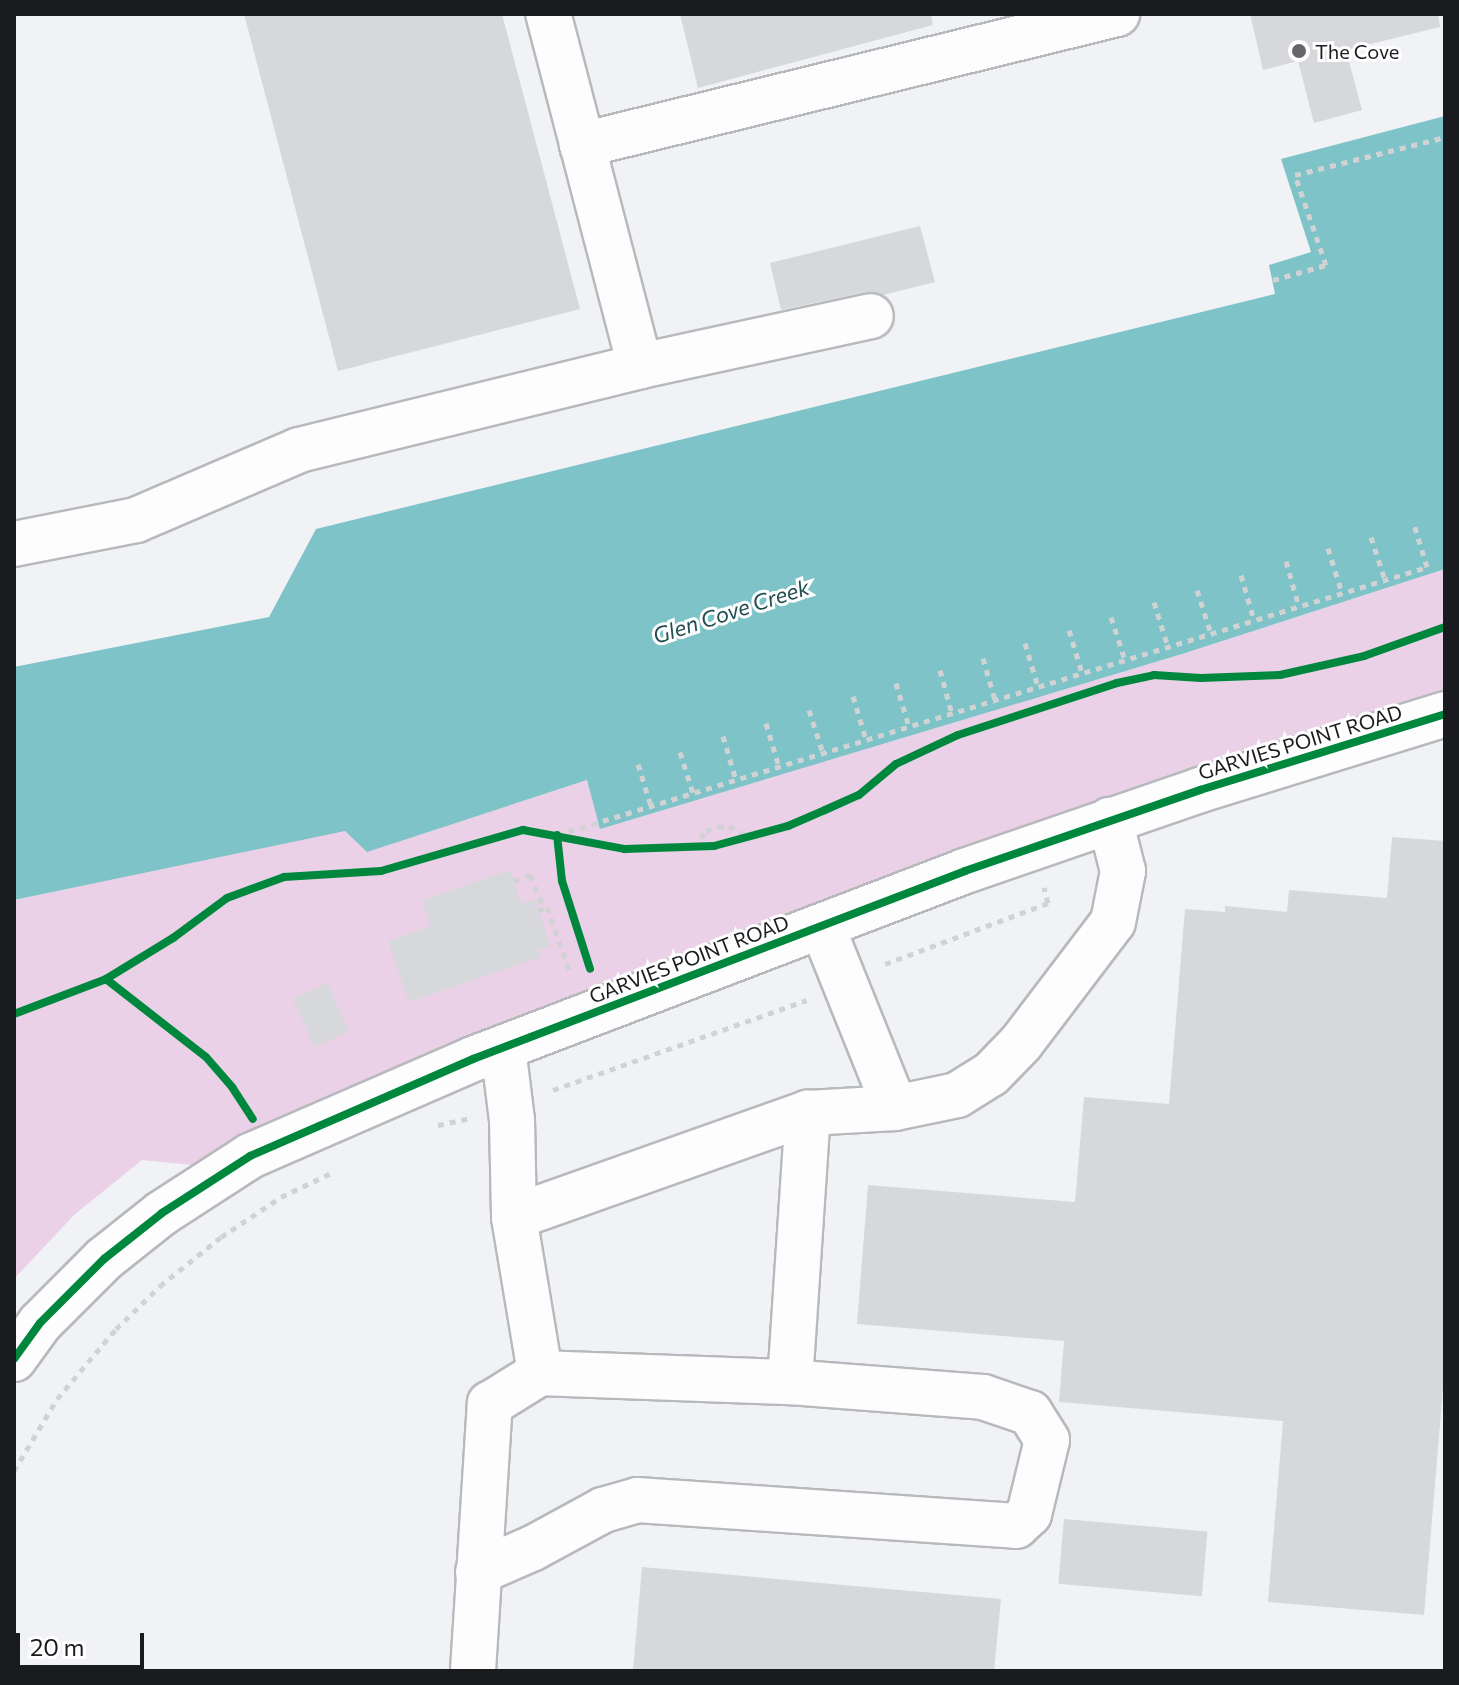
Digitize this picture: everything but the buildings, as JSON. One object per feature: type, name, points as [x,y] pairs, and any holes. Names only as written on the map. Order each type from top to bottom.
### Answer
[{"type":"street","points":[[548,14],[640,366]]},
{"type":"street","points":[[582,145],[1117,14]]},
{"type":"street","points":[[14,544],[136,520],[299,450],[640,366],[871,316]]},
{"type":"street","name":"GARVIES POINT ROAD","points":[[14,1359],[40,1323],[104,1259],[162,1213],[250,1156],[503,1048],[822,926],[1110,820],[1445,714]]},
{"type":"street","points":[[514,1217],[808,1113],[895,1108],[957,1095],[991,1074],[1021,1043],[1113,922],[1123,871],[1110,820]]},
{"type":"street","points":[[822,926],[895,1108]]},
{"type":"street","points":[[503,1048],[512,1120],[514,1217],[540,1373]]},
{"type":"street","points":[[790,1382],[808,1113]]},
{"type":"street","points":[[473,1671],[478,1572],[490,1404],[540,1373],[790,1382],[983,1397],[1030,1413],[1047,1440],[1041,1477],[1029,1514],[1016,1526],[637,1500],[603,1510],[533,1548],[478,1572]]},
{"type":"path","points":[[1273,280],[1326,265],[1295,175],[1445,137]]},
{"type":"path","points":[[557,835],[1427,567],[1414,524]]},
{"type":"path","points":[[1371,537],[1385,580]]},
{"type":"path","points":[[1328,548],[1342,593]]},
{"type":"path","points":[[1286,561],[1299,607]]},
{"type":"path","points":[[1241,575],[1254,621]]},
{"type":"path","points":[[1197,590],[1211,634]]},
{"type":"path","points":[[1154,602],[1168,647]]},
{"type":"path","points":[[1111,617],[1125,660]]},
{"type":"path","points":[[1069,630],[1082,673]]},
{"type":"path","points":[[1025,643],[1038,687]]},
{"type":"path","points":[[983,658],[995,700]]},
{"type":"path","points":[[940,670],[952,714]]},
{"type":"path","points":[[896,683],[909,727]]},
{"type":"path","points":[[853,696],[866,740]]},
{"type":"path","points":[[809,710],[823,753]]},
{"type":"path","points":[[766,723],[779,767]]},
{"type":"path","points":[[723,736],[736,780]]},
{"type":"path","points":[[680,752],[693,793]]},
{"type":"path","points":[[638,764],[651,806]]},
{"type":"path","points":[[694,848],[706,831],[718,827],[729,826],[751,838]]},
{"type":"path","points":[[545,832],[584,842]]},
{"type":"path","points":[[739,840],[763,834]]},
{"type":"path","points":[[557,835],[559,850]]},
{"type":"path","points":[[682,849],[704,847]]},
{"type":"path","points":[[514,881],[530,875],[544,908]]},
{"type":"shaded area","points":[[1445,569],[1445,718],[203,1166],[142,1160],[74,1215],[14,1279],[14,900],[345,830],[367,851],[587,780],[601,828],[1182,654]]},
{"type":"water","name":"Glen Cove Creek","points":[[1445,116],[1445,569],[1182,654],[600,829],[587,780],[367,852],[345,831],[14,900],[14,667],[269,617],[316,529],[1275,294],[1269,265],[1311,252],[1281,159]]},
{"type":"cycle path","points":[[14,1014],[106,979],[173,938],[227,898],[284,877],[381,871],[523,830],[625,849],[714,846],[788,826],[859,795],[896,764],[958,735],[1117,683],[1154,675],[1201,678],[1280,675],[1364,656],[1445,627]]},
{"type":"cycle path","points":[[14,1359],[40,1323],[104,1259],[162,1213],[250,1156],[473,1059],[965,871],[1200,790],[1445,714]]},
{"type":"cycle path","points":[[557,835],[562,881],[590,969]]},
{"type":"cycle path","points":[[106,979],[206,1057],[232,1087],[253,1119]]},
{"type":"place","name":"The Cove","points":[[1299,51]]}]
